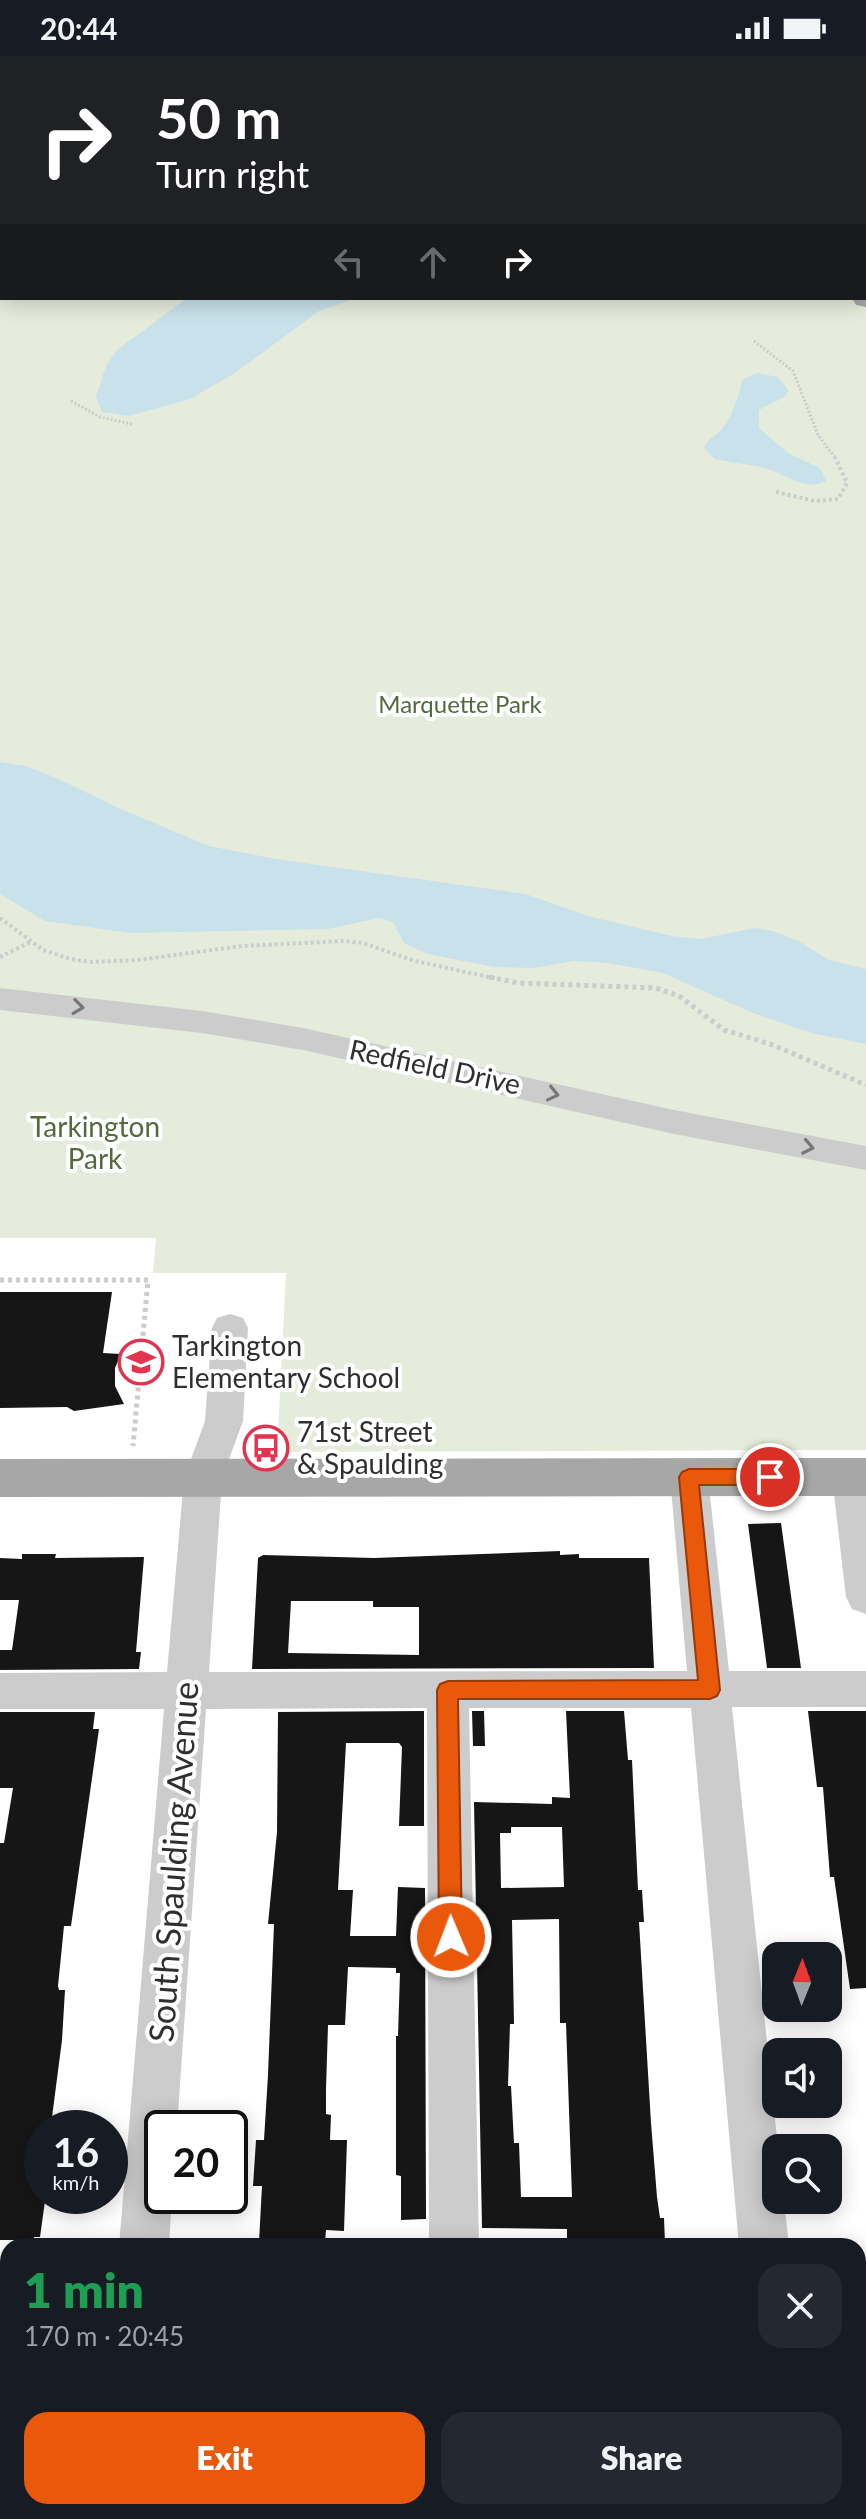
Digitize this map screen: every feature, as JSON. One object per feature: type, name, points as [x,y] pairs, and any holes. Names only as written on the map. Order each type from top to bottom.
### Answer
[{"type":"main road","points":[[0,1478],[859,1477]]},
{"type":"street","name":"Redfield Drive","points":[[0,999],[202,1022],[303,1039],[674,1122],[866,1158]]},
{"type":"street","name":"South Spaulding Avenue","points":[[145,2238],[203,1478],[224,1421],[230,1328]]},
{"type":"street","points":[[689,1477],[763,2238]]},
{"type":"street","points":[[859,1477],[866,1597]]},
{"type":"street","points":[[0,1691],[866,1689]]},
{"type":"street","points":[[448,1690],[454,2238]]},
{"type":"path","points":[[754,341],[793,371],[801,384],[818,435],[831,449],[847,483],[838,499],[828,502],[776,492]]},
{"type":"path","points":[[71,401],[100,417],[132,424]]},
{"type":"path","points":[[0,918],[30,942],[51,954],[70,959],[120,961],[226,947],[344,941],[363,943],[415,961],[518,983],[656,988],[679,996],[724,1030],[743,1039],[773,1045],[866,1085]]},
{"type":"path","points":[[0,957],[30,942]]},
{"type":"path","points":[[0,1280],[148,1280],[133,1446]]},
{"type":"green space","name":"Marquette Park","points":[[0,300],[866,300],[866,1450],[277,1452],[286,1273],[153,1273],[156,1238],[0,1238]]},
{"type":"water","points":[[184,300],[351,300],[319,311],[235,373],[190,399],[129,416],[102,412],[96,397],[106,366],[117,350]]},
{"type":"water","points":[[757,373],[778,377],[789,391],[759,410],[759,428],[788,453],[820,468],[826,481],[803,483],[765,468],[715,459],[704,448],[729,418],[742,380]]},
{"type":"water","points":[[0,762],[26,766],[54,777],[209,846],[282,860],[526,894],[588,916],[672,936],[701,939],[754,928],[773,931],[800,942],[829,960],[866,969],[866,1044],[811,1033],[753,1013],[663,973],[608,963],[574,961],[534,968],[494,967],[428,954],[404,943],[393,922],[379,918],[328,929],[130,933],[45,921],[0,894]]},
{"type":"building","name":"Tarkington Elementary School","points":[[0,1292],[112,1292],[103,1353],[121,1354],[115,1368],[115,1386],[124,1404],[74,1411],[67,1407],[0,1408]]},
{"type":"building","points":[[781,1523],[801,1668],[767,1668],[748,1524]]},
{"type":"building","points":[[560,1551],[560,1555],[579,1554],[579,1558],[649,1558],[654,1668],[252,1669],[258,1558],[263,1555],[374,1558]],"holes":[[[291,1601],[373,1601],[373,1607],[419,1607],[419,1655],[288,1653]]]},
{"type":"building","points":[[22,1554],[56,1554],[55,1558],[144,1557],[136,1652],[141,1652],[139,1669],[0,1670],[0,1650],[12,1650],[19,1600],[0,1600],[0,1558],[22,1559]]},
{"type":"building","points":[[424,1711],[424,1826],[399,1826],[402,1747],[399,1743],[346,1743],[338,1890],[353,1890],[350,1936],[396,1936],[398,1887],[425,1888],[426,2219],[401,2220],[401,2176],[396,2175],[396,2036],[400,1973],[396,1973],[396,1968],[348,1967],[345,2025],[328,2025],[326,2089],[326,2114],[331,2115],[330,2140],[347,2140],[344,2231],[326,2230],[325,2238],[259,2238],[262,2186],[253,2186],[256,2140],[264,2140],[268,2075],[274,1924],[268,1924],[277,1832],[278,1712]]},
{"type":"building","points":[[472,1711],[484,1711],[485,1746],[473,1746]]},
{"type":"building","points":[[566,1711],[624,1711],[628,1760],[632,1760],[638,1890],[642,1890],[644,1922],[639,1922],[651,2123],[657,2197],[660,2218],[664,2218],[665,2238],[567,2238],[567,2229],[482,2228],[474,1802],[552,1804],[552,1797],[570,1798]],"holes":[[[511,1827],[562,1827],[564,1887],[501,1888],[500,1833],[511,1833]],[[559,1919],[560,2023],[566,2023],[572,2197],[521,2197],[519,2143],[514,2143],[511,2086],[508,2086],[510,2024],[514,2024],[512,1920]]]},
{"type":"building","points":[[808,1711],[866,1711],[866,1988],[850,1989],[834,1877],[830,1877],[823,1787],[817,1787]]},
{"type":"building","points":[[0,1712],[95,1712],[93,1729],[99,1729],[71,1926],[64,1926],[58,1986],[59,1990],[65,1990],[62,2040],[53,2110],[24,2110],[24,2214],[43,2214],[40,2237],[34,2238],[0,2238],[0,1843],[4,1843],[13,1788],[0,1788]]},
{"type":"place","name":"Tarkington Elementary School","points":[[141,1362]]},
{"type":"place","name":"71st Street & Spaulding","points":[[266,1448]]},
{"type":"route","points":[[451,1937],[448,1690],[710,1690],[689,1477],[770,1477]]},
{"type":"park label","name":"Tarkington Park","points":[[95,1143]]}]
